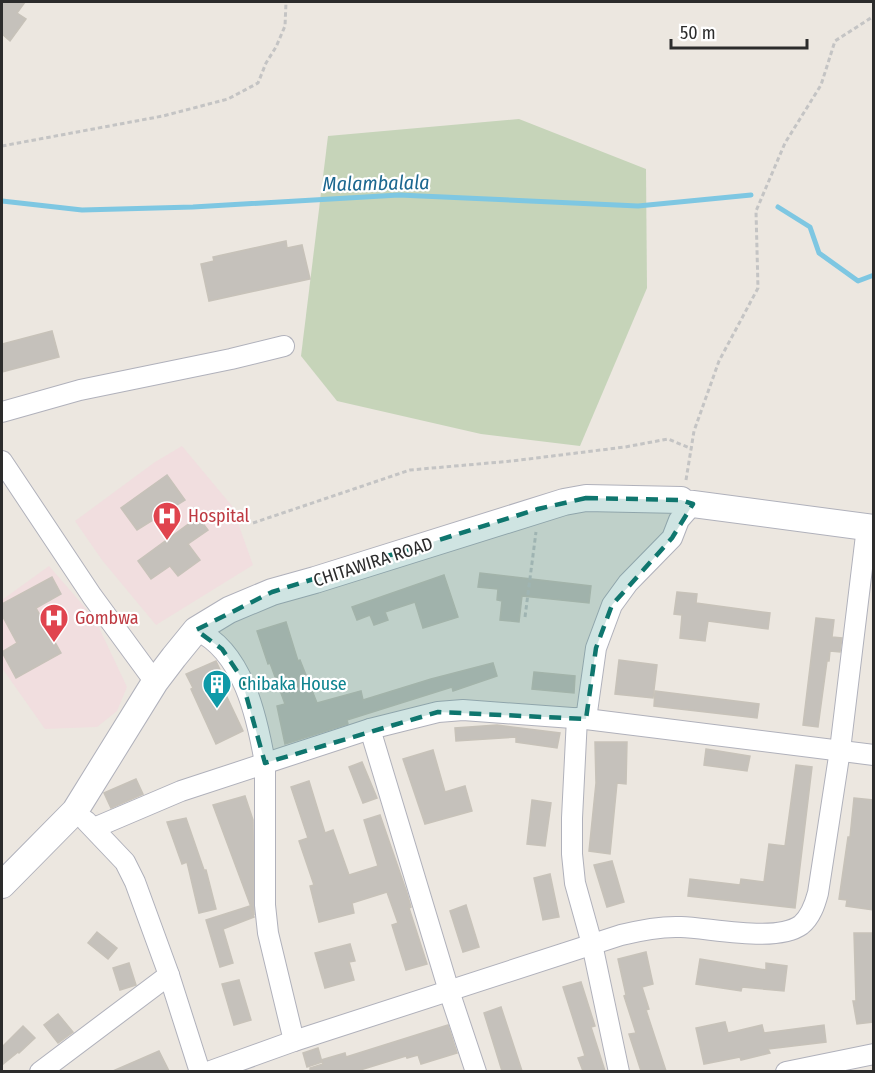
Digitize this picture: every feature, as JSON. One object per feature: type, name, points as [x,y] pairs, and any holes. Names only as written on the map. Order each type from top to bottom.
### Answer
[{"type":"street","points":[[2,412],[80,390],[284,346]]},
{"type":"street","points":[[2,461],[92,596],[155,682]]},
{"type":"street","name":"CHITAWIRA ROAD","points":[[2,885],[75,811],[155,682],[196,630],[229,610],[272,592],[327,577],[538,509],[586,498],[687,502],[870,528]]},
{"type":"street","points":[[619,1071],[592,944],[575,883],[572,854],[581,718],[596,648],[612,605],[628,583],[672,538],[687,502]]},
{"type":"street","points":[[208,1071],[592,944],[651,928],[680,927],[777,933],[800,926],[812,912],[818,893],[870,528]]},
{"type":"street","points":[[196,630],[210,637],[222,649],[241,677],[262,742],[265,763],[265,905],[268,933],[294,1041]]},
{"type":"street","points":[[94,828],[181,791],[370,729],[438,712],[463,710],[581,718],[873,755]]},
{"type":"street","points":[[370,729],[448,991],[476,1071]]},
{"type":"street","points":[[75,811],[94,828],[124,862],[135,882],[169,975],[200,1071]]},
{"type":"street","points":[[40,1071],[169,975]]},
{"type":"street","points":[[786,1071],[873,1054]]},
{"type":"path","points":[[2,146],[162,116],[228,99],[258,83],[285,26],[286,2]]},
{"type":"path","points":[[687,502],[694,431],[719,361],[758,288],[756,211],[785,143],[821,85],[835,41],[873,16]]},
{"type":"path","points":[[254,523],[410,470],[625,447],[668,439],[692,450]]},
{"type":"path","points":[[525,617],[538,509]]},
{"type":"highlighted area","points":[[586,498],[681,500],[693,504],[672,538],[612,605],[596,648],[586,719],[438,712],[265,763],[241,677],[222,649],[196,630],[272,592],[538,509]]},
{"type":"shaded area","name":"Hospital","points":[[182,446],[232,506],[253,565],[156,625],[102,560],[75,521],[155,462]]},
{"type":"shaded area","name":"Gombwa","points":[[49,566],[95,619],[127,687],[117,711],[97,727],[45,729],[2,668],[2,600]]},
{"type":"green space","points":[[519,119],[646,169],[647,288],[580,446],[481,434],[337,401],[301,356],[328,136]]},
{"type":"building","points":[[2,2],[25,2],[17,13],[26,19],[10,41],[2,34]]},
{"type":"building","points":[[286,241],[287,248],[302,245],[310,279],[209,301],[201,264],[214,261],[213,257]]},
{"type":"building","points":[[52,331],[59,357],[2,372],[2,344]]},
{"type":"building","points":[[167,475],[185,500],[137,530],[121,508]]},
{"type":"building","points":[[198,517],[208,530],[188,544],[200,560],[178,576],[170,566],[151,579],[138,561]]},
{"type":"building","points":[[480,573],[591,586],[589,603],[522,596],[519,622],[500,620],[502,601],[497,600],[498,589],[478,587]]},
{"type":"building","points":[[444,575],[458,617],[423,628],[415,602],[385,612],[388,620],[374,625],[370,615],[357,620],[352,607]]},
{"type":"building","points":[[52,577],[61,594],[36,608],[61,653],[16,678],[2,652],[17,643],[2,615],[2,604]]},
{"type":"building","points":[[677,592],[697,594],[696,603],[770,613],[768,629],[708,621],[705,641],[680,638],[682,615],[674,614]]},
{"type":"building","points":[[816,618],[834,620],[832,637],[842,638],[840,652],[830,651],[829,661],[827,661],[818,727],[803,725]]},
{"type":"building","points":[[286,622],[298,661],[300,660],[317,703],[361,691],[363,700],[493,663],[497,676],[453,691],[452,687],[347,720],[348,724],[285,744],[277,706],[285,704],[257,631]]},
{"type":"building","points":[[619,660],[657,665],[653,698],[615,694]]},
{"type":"building","name":"Chibaka House","points":[[216,661],[222,674],[217,676],[243,731],[216,744],[186,674]]},
{"type":"building","points":[[534,672],[575,676],[574,693],[532,689]]},
{"type":"building","points":[[655,691],[759,704],[757,718],[654,706]]},
{"type":"building","points":[[497,725],[560,733],[557,748],[516,742],[516,737],[456,741],[455,728]]},
{"type":"building","points":[[595,742],[627,742],[626,784],[617,783],[610,854],[589,851],[596,783]]},
{"type":"building","points":[[706,749],[750,756],[747,771],[704,765]]},
{"type":"building","points":[[433,750],[445,792],[465,786],[472,811],[425,824],[403,759]]},
{"type":"building","points":[[362,762],[377,798],[363,803],[349,767]]},
{"type":"building","points":[[796,765],[812,767],[795,908],[688,896],[690,879],[740,885],[741,879],[764,882],[769,844],[785,846]]},
{"type":"building","points":[[136,779],[143,794],[111,808],[104,793]]},
{"type":"building","points":[[309,781],[325,833],[333,830],[349,875],[378,866],[364,820],[380,815],[407,893],[411,907],[409,908],[427,964],[406,970],[392,925],[398,923],[387,892],[352,903],[354,913],[319,922],[310,886],[314,885],[299,841],[308,838],[291,787]]},
{"type":"building","points":[[245,796],[253,820],[254,915],[213,805]]},
{"type":"building","points":[[854,798],[873,800],[873,910],[846,906],[847,900],[839,899]]},
{"type":"building","points":[[532,800],[551,803],[545,846],[527,844]]},
{"type":"building","points":[[186,818],[204,870],[206,870],[216,909],[199,913],[187,862],[182,864],[167,822]]},
{"type":"building","points":[[612,861],[624,902],[607,907],[594,865]]},
{"type":"building","points":[[550,874],[559,917],[543,920],[534,878]]},
{"type":"building","points":[[466,905],[479,947],[463,952],[450,911]]},
{"type":"building","points":[[250,906],[254,917],[223,929],[233,963],[220,967],[206,920]]},
{"type":"building","points":[[97,932],[117,948],[108,959],[88,943]]},
{"type":"building","points":[[854,933],[873,933],[873,1022],[857,1024],[853,1001],[856,1001]]},
{"type":"building","points":[[350,944],[355,961],[349,962],[354,980],[325,988],[315,953]]},
{"type":"building","points":[[646,952],[653,984],[642,987],[649,1009],[646,1010],[666,1071],[641,1071],[629,1034],[636,1033],[624,996],[626,995],[618,959]]},
{"type":"building","points":[[700,959],[766,970],[766,963],[787,966],[784,991],[742,987],[741,991],[696,984]]},
{"type":"building","points":[[129,963],[136,985],[120,990],[113,968]]},
{"type":"building","points":[[239,980],[251,1020],[234,1025],[222,984]]},
{"type":"building","points":[[581,982],[595,1026],[591,1027],[605,1071],[583,1071],[578,1058],[585,1056],[563,987]]},
{"type":"building","points":[[501,1007],[522,1071],[502,1071],[484,1013]]},
{"type":"building","points":[[58,1014],[73,1032],[58,1043],[44,1025]]},
{"type":"building","points":[[725,1022],[728,1033],[762,1025],[764,1033],[824,1025],[826,1042],[768,1049],[770,1053],[741,1060],[740,1057],[704,1064],[696,1028]]},
{"type":"building","points":[[448,1025],[457,1053],[421,1064],[418,1055],[407,1058],[406,1056],[357,1071],[310,1071],[310,1068],[323,1064],[321,1060],[345,1053],[346,1057]]},
{"type":"building","points":[[23,1026],[35,1038],[2,1065],[2,1047]]},
{"type":"building","points":[[318,1048],[322,1062],[307,1067],[303,1053]]},
{"type":"building","points":[[159,1051],[169,1071],[113,1071]]},
{"type":"waterway","name":"Malambalala","points":[[2,201],[82,210],[193,207],[399,195],[638,206],[751,195]]},
{"type":"waterway","name":"Malambalala","points":[[778,207],[810,227],[819,253],[858,281],[874,275]]},
{"type":"place","name":"Hospital","points":[[167,542]]},
{"type":"place","name":"Gombwa","points":[[54,644]]},
{"type":"place","name":"Chibaka House","points":[[217,710]]}]
